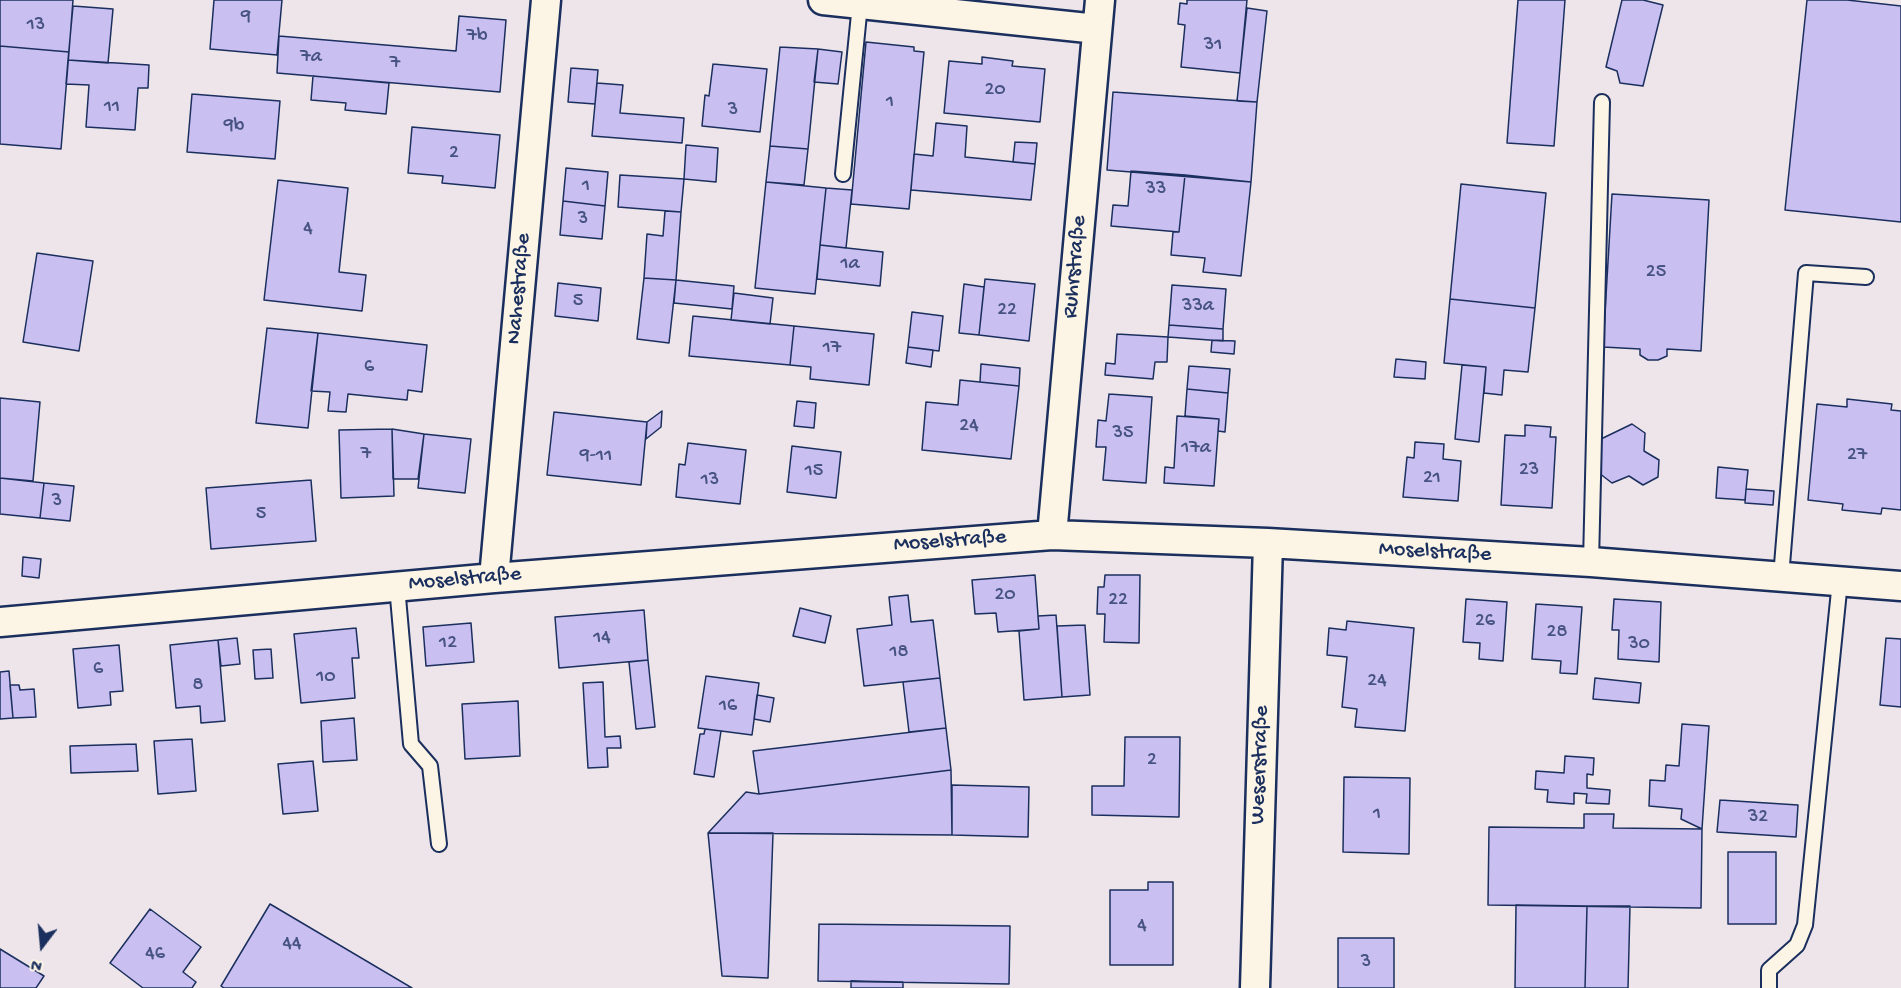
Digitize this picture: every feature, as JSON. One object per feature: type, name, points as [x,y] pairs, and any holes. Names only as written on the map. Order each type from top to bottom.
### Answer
[{"type":"street","name":"Nahestraße","points":[[494,578],[546,0]]},
{"type":"street","points":[[823,0],[1097,29]]},
{"type":"street","name":"Ruhrstraße","points":[[1052,535],[1100,0]]},
{"type":"street","name":"Moselstraße","points":[[0,622],[397,586],[1052,535],[1268,543],[1591,562],[1901,586]]},
{"type":"street","name":"Weserstraße","points":[[1255,988],[1268,543]]},
{"type":"lane","points":[[843,174],[860,4]]},
{"type":"lane","points":[[1591,562],[1602,102]]},
{"type":"lane","points":[[1781,577],[1806,273],[1866,276]]},
{"type":"lane","points":[[1769,988],[1769,970],[1797,945],[1804,925],[1840,581]]},
{"type":"lane","points":[[397,586],[411,744],[430,766],[439,844]]},
{"type":"building","points":[[0,0],[73,0],[69,52],[0,46]]},
{"type":"building","points":[[214,0],[282,0],[277,55],[210,49]]},
{"type":"building","points":[[1187,0],[1247,0],[1240,73],[1181,67],[1185,25],[1178,24],[1180,3],[1187,4]]},
{"type":"building","points":[[1518,0],[1565,0],[1554,146],[1507,143]]},
{"type":"building","points":[[1622,0],[1643,0],[1663,5],[1643,86],[1620,83],[1617,71],[1606,67]]},
{"type":"building","points":[[1807,0],[1847,0],[1901,6],[1901,222],[1785,210]]},
{"type":"building","points":[[73,6],[113,9],[108,63],[68,60]]},
{"type":"building","points":[[1247,8],[1267,11],[1257,102],[1237,101]]},
{"type":"building","points":[[459,16],[506,20],[500,92],[277,73],[279,36],[456,51]]},
{"type":"building","points":[[866,42],[914,47],[914,51],[924,52],[909,209],[851,204]]},
{"type":"building","points":[[0,46],[69,52],[61,149],[0,144]]},
{"type":"building","points":[[780,47],[818,49],[808,149],[770,146]]},
{"type":"building","points":[[818,49],[842,52],[838,84],[814,82]]},
{"type":"building","points":[[982,57],[1013,61],[1012,66],[1045,69],[1040,122],[944,113],[949,61],[982,64]]},
{"type":"building","points":[[68,60],[149,65],[148,88],[138,88],[135,130],[86,127],[89,85],[66,84]]},
{"type":"building","points":[[713,64],[767,69],[760,132],[702,126],[705,95],[709,96]]},
{"type":"building","points":[[571,68],[598,70],[595,104],[568,102]]},
{"type":"building","points":[[313,76],[389,83],[386,114],[345,110],[346,103],[311,100]]},
{"type":"building","points":[[597,83],[623,85],[620,113],[684,118],[682,143],[592,136]]},
{"type":"building","points":[[1113,92],[1257,102],[1251,182],[1107,170]]},
{"type":"building","points":[[192,94],[280,101],[275,159],[187,152]]},
{"type":"building","points":[[936,123],[967,126],[965,157],[1035,164],[1031,200],[911,190],[914,154],[933,156]]},
{"type":"building","points":[[412,127],[500,135],[495,188],[442,183],[443,176],[408,173]]},
{"type":"building","points":[[1015,142],[1037,143],[1035,164],[1013,162]]},
{"type":"building","points":[[686,145],[718,148],[716,182],[684,179]]},
{"type":"building","points":[[770,146],[808,149],[804,185],[766,182]]},
{"type":"building","points":[[566,168],[608,172],[605,206],[563,201]]},
{"type":"building","points":[[1131,171],[1185,175],[1179,232],[1111,226],[1113,205],[1128,206]]},
{"type":"building","points":[[620,175],[684,179],[681,212],[618,207]]},
{"type":"building","points":[[1185,175],[1251,182],[1241,276],[1203,272],[1205,258],[1171,255],[1173,232],[1179,232]]},
{"type":"building","points":[[278,180],[348,188],[339,272],[366,275],[362,311],[264,300]]},
{"type":"building","points":[[766,182],[826,188],[815,294],[755,288]]},
{"type":"building","points":[[1461,184],[1546,193],[1535,308],[1450,299]]},
{"type":"building","points":[[826,188],[852,190],[846,248],[820,245]]},
{"type":"building","points":[[1612,194],[1709,200],[1701,351],[1667,349],[1667,356],[1658,360],[1648,360],[1640,355],[1640,349],[1603,347]]},
{"type":"building","points":[[563,201],[605,206],[602,239],[560,235]]},
{"type":"building","points":[[665,211],[681,212],[676,280],[644,278],[647,234],[663,236]]},
{"type":"building","points":[[820,245],[883,252],[880,286],[817,279]]},
{"type":"building","points":[[37,253],[93,261],[79,351],[23,342]]},
{"type":"building","points":[[644,278],[676,280],[669,343],[637,339]]},
{"type":"building","points":[[985,279],[1035,284],[1029,341],[979,335]]},
{"type":"building","points":[[676,280],[734,286],[732,309],[674,303]]},
{"type":"building","points":[[558,283],[601,288],[598,321],[555,316]]},
{"type":"building","points":[[964,284],[984,287],[979,335],[959,333]]},
{"type":"building","points":[[1172,285],[1226,289],[1223,329],[1169,325]]},
{"type":"building","points":[[734,293],[773,298],[770,324],[731,320]]},
{"type":"building","points":[[1450,299],[1535,308],[1528,372],[1504,370],[1502,395],[1484,393],[1486,367],[1444,363]]},
{"type":"building","points":[[912,312],[943,316],[939,351],[908,347]]},
{"type":"building","points":[[693,316],[794,326],[790,365],[689,356]]},
{"type":"building","points":[[1169,325],[1223,329],[1223,341],[1168,337]]},
{"type":"building","points":[[794,326],[874,334],[869,385],[810,379],[811,367],[790,365]]},
{"type":"building","points":[[267,328],[318,333],[308,428],[256,423]]},
{"type":"building","points":[[318,333],[427,345],[422,392],[408,390],[407,400],[348,394],[346,412],[328,411],[330,392],[311,391]]},
{"type":"building","points":[[1117,334],[1168,337],[1167,362],[1155,362],[1153,379],[1105,375],[1106,363],[1115,364]]},
{"type":"building","points":[[1212,340],[1235,341],[1234,354],[1211,352]]},
{"type":"building","points":[[908,347],[933,350],[931,367],[906,363]]},
{"type":"building","points":[[1396,359],[1426,362],[1425,379],[1394,377]]},
{"type":"building","points":[[981,364],[1020,368],[1019,386],[980,382]]},
{"type":"building","points":[[1462,365],[1486,367],[1479,442],[1455,439]]},
{"type":"building","points":[[1189,366],[1230,369],[1228,393],[1187,389]]},
{"type":"building","points":[[960,380],[1019,386],[1011,459],[922,450],[926,402],[958,405]]},
{"type":"building","points":[[1187,389],[1228,393],[1225,432],[1218,431],[1219,419],[1185,416]]},
{"type":"building","points":[[1109,394],[1152,397],[1146,483],[1103,480],[1106,447],[1096,447],[1098,420],[1106,421]]},
{"type":"building","points":[[0,398],[40,402],[33,481],[0,478]]},
{"type":"building","points":[[1847,399],[1892,404],[1891,410],[1901,411],[1901,510],[1882,508],[1881,514],[1842,510],[1843,504],[1808,500],[1817,404],[1847,407]]},
{"type":"building","points":[[797,401],[816,403],[814,428],[794,426]]},
{"type":"building","points":[[662,411],[661,427],[646,439],[647,422]]},
{"type":"building","points":[[554,412],[647,422],[641,485],[547,475]]},
{"type":"building","points":[[1177,416],[1219,419],[1214,486],[1164,483],[1165,467],[1174,468]]},
{"type":"building","points":[[1632,424],[1645,433],[1644,451],[1659,460],[1658,477],[1643,485],[1629,476],[1612,483],[1599,473],[1601,439]]},
{"type":"building","points":[[1525,425],[1551,427],[1550,437],[1556,437],[1552,508],[1501,505],[1505,435],[1525,436]]},
{"type":"building","points":[[392,429],[424,434],[418,479],[393,479]]},
{"type":"building","points":[[392,429],[394,496],[341,498],[339,430]]},
{"type":"building","points":[[424,434],[471,439],[465,493],[418,488]]},
{"type":"building","points":[[1415,442],[1444,444],[1443,459],[1461,461],[1458,501],[1403,497],[1407,457],[1414,458]]},
{"type":"building","points":[[688,443],[746,450],[740,504],[676,497],[679,464],[685,465]]},
{"type":"building","points":[[792,446],[841,452],[836,498],[787,492]]},
{"type":"building","points":[[1718,467],[1748,470],[1745,500],[1716,498]]},
{"type":"building","points":[[0,478],[44,483],[40,518],[0,514]]},
{"type":"building","points":[[311,480],[316,541],[211,549],[206,488]]},
{"type":"building","points":[[44,483],[74,486],[70,521],[40,518]]},
{"type":"building","points":[[1746,489],[1774,491],[1773,505],[1745,503]]},
{"type":"building","points":[[23,557],[41,559],[39,578],[22,576]]},
{"type":"building","points":[[1035,575],[1039,629],[998,632],[996,613],[975,614],[972,580]]},
{"type":"building","points":[[1105,575],[1140,575],[1139,643],[1104,642],[1105,614],[1097,614],[1098,587],[1104,587]]},
{"type":"building","points":[[908,595],[911,622],[933,620],[940,678],[864,686],[857,629],[892,625],[889,597]]},
{"type":"building","points":[[1466,599],[1507,602],[1503,661],[1479,659],[1480,643],[1463,642]]},
{"type":"building","points":[[1614,599],[1661,602],[1659,662],[1618,659],[1619,630],[1612,630]]},
{"type":"building","points":[[1536,604],[1582,607],[1577,674],[1560,673],[1561,661],[1532,659]]},
{"type":"building","points":[[800,608],[831,616],[825,643],[793,636]]},
{"type":"building","points":[[644,610],[648,660],[559,668],[555,617]]},
{"type":"building","points":[[1056,615],[1062,697],[1024,700],[1019,631],[1039,629],[1038,616]]},
{"type":"building","points":[[1347,621],[1414,628],[1405,731],[1355,727],[1357,709],[1342,707],[1347,657],[1327,655],[1329,628],[1346,630]]},
{"type":"building","points":[[471,623],[474,662],[426,666],[423,627]]},
{"type":"building","points":[[1085,625],[1090,695],[1062,697],[1057,626]]},
{"type":"building","points":[[356,628],[359,658],[352,658],[355,698],[301,703],[294,634]]},
{"type":"building","points":[[237,638],[240,664],[221,666],[218,640]]},
{"type":"building","points":[[1886,638],[1901,639],[1901,707],[1880,705]]},
{"type":"building","points":[[218,640],[225,721],[201,723],[200,706],[176,708],[170,645]]},
{"type":"building","points":[[119,645],[123,691],[110,692],[111,705],[78,708],[73,649]]},
{"type":"building","points":[[271,649],[273,678],[255,679],[253,650]]},
{"type":"building","points":[[648,660],[655,727],[636,729],[629,662]]},
{"type":"building","points":[[9,671],[13,718],[0,719],[0,672]]},
{"type":"building","points":[[706,676],[759,683],[752,735],[698,728]]},
{"type":"building","points":[[940,678],[946,728],[909,732],[903,682]]},
{"type":"building","points":[[1595,678],[1641,683],[1639,703],[1593,699]]},
{"type":"building","points":[[603,682],[605,737],[620,736],[621,748],[607,748],[608,767],[588,768],[583,683]]},
{"type":"building","points":[[10,685],[19,685],[20,690],[34,689],[36,717],[13,718]]},
{"type":"building","points":[[757,695],[774,698],[770,722],[754,719]]},
{"type":"building","points":[[518,701],[520,756],[465,759],[462,704]]},
{"type":"building","points":[[354,718],[357,760],[323,762],[321,721]]},
{"type":"building","points":[[1682,724],[1709,726],[1702,829],[1681,819],[1682,809],[1649,806],[1650,780],[1665,781],[1666,765],[1679,766]]},
{"type":"building","points":[[946,728],[951,770],[759,794],[753,751]]},
{"type":"building","points":[[705,729],[721,731],[714,777],[694,774],[700,734],[704,734]]},
{"type":"building","points":[[1125,737],[1180,737],[1179,817],[1092,815],[1092,786],[1124,786]]},
{"type":"building","points":[[192,739],[196,791],[158,794],[154,741]]},
{"type":"building","points":[[136,744],[138,771],[71,773],[70,746]]},
{"type":"building","points":[[1565,756],[1594,758],[1593,775],[1587,774],[1587,788],[1610,790],[1609,804],[1586,803],[1587,794],[1574,793],[1574,804],[1547,802],[1548,790],[1535,789],[1536,771],[1564,773]]},
{"type":"building","points":[[313,761],[318,811],[283,814],[278,764]]},
{"type":"building","points":[[951,770],[952,835],[708,833],[746,792],[759,794]]},
{"type":"building","points":[[1344,777],[1410,778],[1409,854],[1343,852]]},
{"type":"building","points":[[952,785],[1029,787],[1028,837],[952,835]]},
{"type":"building","points":[[1720,800],[1798,805],[1796,837],[1717,832]]},
{"type":"building","points":[[1584,814],[1614,814],[1613,828],[1702,829],[1701,908],[1488,905],[1489,827],[1584,828]]},
{"type":"building","points":[[708,833],[773,833],[768,978],[722,976]]},
{"type":"building","points":[[1728,852],[1776,852],[1776,924],[1728,924]]},
{"type":"building","points":[[1148,882],[1173,882],[1173,965],[1110,965],[1110,890],[1148,890]]},
{"type":"building","points":[[270,904],[412,988],[224,988],[221,986]]},
{"type":"building","points":[[1516,905],[1587,906],[1585,988],[1515,988]]},
{"type":"building","points":[[1587,906],[1630,906],[1628,988],[1585,988]]},
{"type":"building","points":[[150,909],[201,947],[183,972],[196,982],[192,988],[143,988],[110,963]]},
{"type":"building","points":[[819,924],[1010,926],[1009,984],[818,981]]},
{"type":"building","points":[[1338,938],[1394,938],[1394,988],[1338,988]]},
{"type":"building","points":[[0,949],[44,976],[36,988],[0,988]]},
{"type":"building","points":[[851,981],[903,982],[903,988],[851,988]]}]
